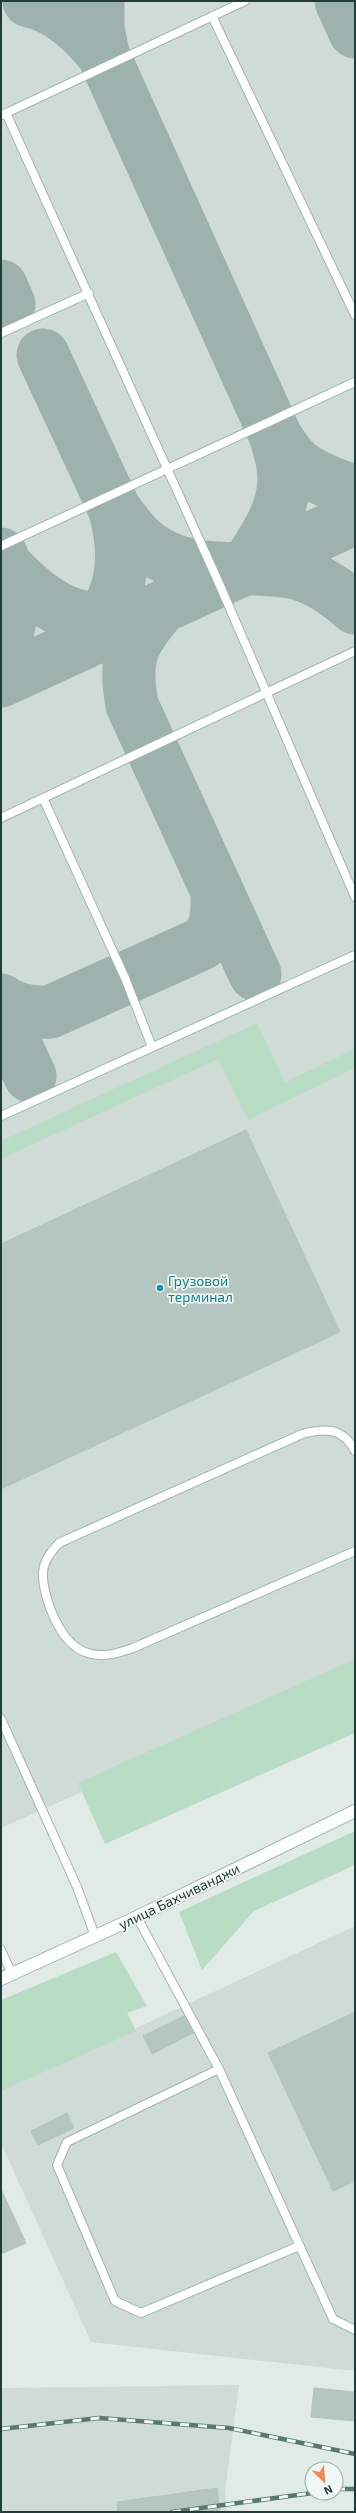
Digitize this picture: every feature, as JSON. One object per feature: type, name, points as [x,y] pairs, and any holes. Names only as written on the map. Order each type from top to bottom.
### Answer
[{"type":"street","name":"улица Бахчиванджи","points":[[6,1977],[137,1917],[355,1811]]},
{"type":"lane","points":[[245,1],[3,114],[89,293],[268,693],[355,897]]},
{"type":"lane","points":[[212,16],[355,315]]},
{"type":"lane","points":[[1,333],[89,293]]},
{"type":"lane","points":[[1,546],[355,382]]},
{"type":"lane","points":[[1,818],[355,651]]},
{"type":"lane","points":[[43,798],[124,978],[152,1047]]},
{"type":"lane","points":[[1,1116],[355,955]]},
{"type":"lane","points":[[355,1451],[342,1434],[331,1429],[302,1434],[59,1544],[48,1555],[43,1571],[44,1596],[64,1636],[76,1648],[88,1653],[108,1656],[133,1648],[355,1551]]},
{"type":"lane","points":[[1,1719],[77,1887],[95,1936]]},
{"type":"lane","points":[[137,1917],[219,2069],[333,2319],[355,2330]]},
{"type":"lane","points":[[1,1950],[6,1977]]},
{"type":"lane","points":[[219,2069],[67,2142],[57,2165],[115,2301],[141,2313],[299,2246]]},
{"type":"shaded area","points":[[1,1],[355,1],[355,1670],[1,1828]]},
{"type":"shaded area","points":[[355,1926],[355,2371],[91,2342],[1,2143],[1,2091]]},
{"type":"shaded area","points":[[239,2385],[225,2492],[227,2512],[1,2512],[1,2388]]},
{"type":"green space","points":[[257,1023],[285,1082],[355,1049],[355,1068],[248,1120],[218,1059],[1,1159],[1,1141]]},
{"type":"green space","points":[[355,1659],[355,1733],[105,1844],[78,1783]]},
{"type":"green space","points":[[355,1831],[355,1865],[254,1911],[202,1970],[179,1912]]},
{"type":"green space","points":[[116,1952],[147,2006],[127,2013],[136,2031],[1,2091],[1,2000]]},
{"type":"building","name":"Грузовой терминал","points":[[246,1130],[340,1332],[1,1489],[1,1244]]},
{"type":"building","points":[[355,2012],[355,2181],[333,2191],[268,2053]]},
{"type":"building","points":[[184,2016],[193,2033],[152,2054],[143,2036]]},
{"type":"building","points":[[67,2113],[74,2128],[38,2145],[31,2131]]},
{"type":"building","points":[[1,2189],[26,2243],[1,2254]]},
{"type":"building","points":[[314,2388],[355,2392],[355,2421],[311,2417]]},
{"type":"building","points":[[217,2488],[220,2512],[118,2512],[117,2502]]},
{"type":"taxiway","points":[[29,1],[40,4],[61,14],[88,37],[103,54]]},
{"type":"taxiway","points":[[98,1],[98,29],[103,54],[276,437],[290,457],[298,465],[331,483],[355,490]]},
{"type":"taxiway","points":[[341,1],[355,32]]},
{"type":"taxiway","points":[[1,286],[9,304]]},
{"type":"taxiway","points":[[43,355],[114,508],[120,536],[121,566],[115,594],[98,624],[75,647]]},
{"type":"taxiway","points":[[245,569],[267,534],[279,508],[284,481],[282,460],[276,437]]},
{"type":"taxiway","points":[[114,508],[138,538],[156,552],[172,560],[188,565],[205,567],[273,570],[299,574],[325,586],[341,596],[355,608]]},
{"type":"taxiway","points":[[1,681],[355,518]]},
{"type":"taxiway","points":[[1,554],[9,578],[12,603],[9,628],[1,653]]},
{"type":"taxiway","points":[[8,568],[35,593],[62,610],[77,616],[93,619],[130,617]]},
{"type":"taxiway","points":[[161,608],[142,631],[132,652],[129,663],[132,705],[255,974]]},
{"type":"taxiway","points":[[1,1000],[24,1010],[50,1012],[201,944],[207,939],[214,927],[217,913],[217,891]]},
{"type":"taxiway","points":[[1,1014],[30,1076]]},
{"type":"railway","points":[[1,2429],[99,2418],[229,2428],[355,2454]]},
{"type":"railway","points":[[344,2489],[355,2489]]},
{"type":"railway","points":[[172,2512],[304,2494]]},
{"type":"place","name":"Грузовой терминал","points":[[160,1288]]}]
